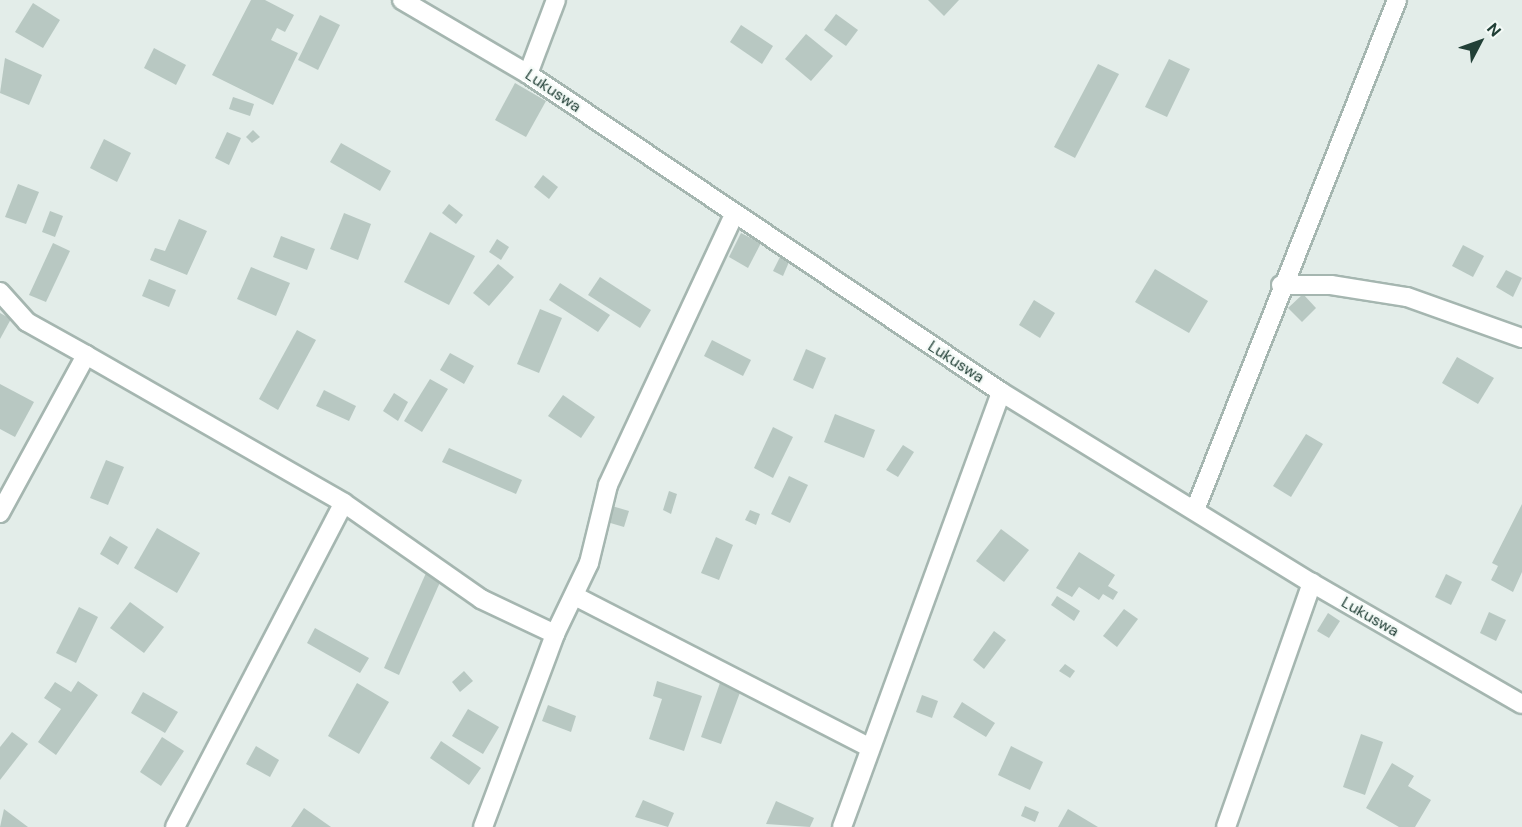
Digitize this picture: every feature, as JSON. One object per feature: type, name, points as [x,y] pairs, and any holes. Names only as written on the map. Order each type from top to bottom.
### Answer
[{"type":"street","name":"Lukuswa","points":[[402,0],[528,74],[734,215],[1001,392],[1312,583],[1522,704]]},
{"type":"street","points":[[528,74],[556,0]]},
{"type":"street","points":[[1194,510],[1281,285],[1397,0]]},
{"type":"street","points":[[483,827],[555,634],[575,596],[608,485],[734,215]]},
{"type":"street","points":[[1281,285],[1331,285],[1407,297],[1522,338]]},
{"type":"street","points":[[0,292],[27,322],[344,502],[481,599],[555,634]]},
{"type":"street","points":[[0,513],[86,355]]},
{"type":"street","points":[[842,827],[869,747],[1001,392]]},
{"type":"street","points":[[175,827],[344,502]]},
{"type":"street","points":[[1226,827],[1312,583]]},
{"type":"street","points":[[575,596],[869,747]]},
{"type":"building","points":[[251,0],[265,0],[294,15],[285,32],[277,28],[271,40],[298,53],[273,105],[212,75]]},
{"type":"building","points":[[928,0],[959,0],[944,16]]},
{"type":"building","points":[[33,3],[60,20],[43,48],[15,32]]},
{"type":"building","points":[[836,14],[858,30],[846,46],[824,30]]},
{"type":"building","points":[[320,15],[340,25],[318,70],[298,60]]},
{"type":"building","points":[[741,25],[773,46],[762,64],[730,42]]},
{"type":"building","points":[[806,34],[833,56],[811,81],[785,59]]},
{"type":"building","points":[[154,48],[186,65],[176,85],[144,68]]},
{"type":"building","points":[[5,58],[42,75],[29,105],[0,93]]},
{"type":"building","points":[[1169,59],[1190,69],[1167,117],[1145,107]]},
{"type":"building","points":[[1098,64],[1119,74],[1075,158],[1054,147]]},
{"type":"building","points":[[515,83],[546,101],[526,137],[495,120]]},
{"type":"building","points":[[233,97],[254,104],[250,116],[229,109]]},
{"type":"building","points":[[253,130],[260,137],[252,143],[246,137]]},
{"type":"building","points":[[227,132],[241,138],[229,165],[215,158]]},
{"type":"building","points":[[104,139],[131,153],[117,182],[90,168]]},
{"type":"building","points":[[341,143],[391,171],[380,191],[330,162]]},
{"type":"building","points":[[543,175],[558,187],[549,199],[534,187]]},
{"type":"building","points":[[18,184],[39,192],[26,224],[5,217]]},
{"type":"building","points":[[449,204],[463,215],[456,224],[442,213]]},
{"type":"building","points":[[50,211],[63,216],[55,237],[42,232]]},
{"type":"building","points":[[344,213],[371,224],[358,260],[330,249]]},
{"type":"building","points":[[179,219],[207,231],[187,275],[150,260],[155,248],[165,251]]},
{"type":"building","points":[[430,232],[475,256],[449,305],[404,282]]},
{"type":"building","points":[[741,233],[761,243],[748,268],[729,257]]},
{"type":"building","points":[[281,236],[315,249],[307,270],[273,257]]},
{"type":"building","points":[[497,239],[509,247],[501,260],[489,252]]},
{"type":"building","points":[[53,243],[70,251],[46,302],[29,295]]},
{"type":"building","points":[[1463,245],[1484,256],[1473,277],[1452,266]]},
{"type":"building","points":[[780,257],[789,262],[783,276],[773,271]]},
{"type":"building","points":[[498,264],[514,277],[489,306],[473,293]]},
{"type":"building","points":[[251,267],[290,283],[276,316],[237,299]]},
{"type":"building","points":[[1155,269],[1208,301],[1189,333],[1135,302]]},
{"type":"building","points":[[1506,270],[1522,278],[1513,297],[1496,287]]},
{"type":"building","points":[[600,277],[651,310],[640,328],[588,295]]},
{"type":"building","points":[[149,279],[176,290],[169,307],[142,296]]},
{"type":"building","points":[[560,283],[610,315],[598,332],[549,300]]},
{"type":"building","points":[[1303,294],[1316,308],[1302,322],[1288,308]]},
{"type":"building","points":[[1034,300],[1055,313],[1040,338],[1019,325]]},
{"type":"building","points":[[540,309],[562,318],[539,373],[517,364]]},
{"type":"building","points":[[0,313],[11,319],[0,339]]},
{"type":"building","points":[[297,330],[316,340],[278,410],[259,399]]},
{"type":"building","points":[[712,340],[751,360],[743,376],[704,356]]},
{"type":"building","points":[[806,349],[826,358],[813,389],[793,380]]},
{"type":"building","points":[[450,353],[474,366],[464,384],[440,370]]},
{"type":"building","points":[[1457,357],[1494,378],[1478,404],[1442,383]]},
{"type":"building","points":[[430,379],[448,389],[422,432],[404,421]]},
{"type":"building","points":[[0,384],[34,402],[15,437],[0,429]]},
{"type":"building","points":[[324,390],[356,406],[349,421],[316,406]]},
{"type":"building","points":[[394,393],[408,402],[398,421],[383,411]]},
{"type":"building","points":[[563,395],[595,417],[581,438],[548,416]]},
{"type":"building","points":[[835,414],[875,430],[864,458],[824,442]]},
{"type":"building","points":[[773,427],[793,437],[773,478],[754,468]]},
{"type":"building","points":[[1306,434],[1323,444],[1291,497],[1273,486]]},
{"type":"building","points":[[903,445],[914,452],[898,477],[886,470]]},
{"type":"building","points":[[449,448],[522,480],[516,494],[442,462]]},
{"type":"building","points":[[106,460],[124,467],[108,505],[90,498]]},
{"type":"building","points":[[789,476],[808,485],[790,523],[771,514]]},
{"type":"building","points":[[669,491],[677,494],[671,514],[663,510]]},
{"type":"building","points":[[1522,504],[1522,572],[1513,592],[1491,580],[1498,566],[1492,563]]},
{"type":"building","points":[[612,506],[629,511],[624,527],[607,522]]},
{"type":"building","points":[[750,510],[760,514],[756,525],[745,520]]},
{"type":"building","points":[[157,528],[200,553],[177,593],[134,568]]},
{"type":"building","points":[[1001,529],[1029,550],[1004,582],[976,561]]},
{"type":"building","points":[[110,536],[128,547],[118,565],[100,554]]},
{"type":"building","points":[[716,537],[733,545],[719,580],[701,573]]},
{"type":"building","points":[[1079,552],[1115,575],[1108,586],[1118,592],[1113,600],[1103,594],[1099,600],[1079,587],[1072,597],[1056,588]]},
{"type":"building","points":[[426,573],[441,580],[399,675],[384,668]]},
{"type":"building","points":[[1446,574],[1462,582],[1451,605],[1435,597]]},
{"type":"building","points":[[1057,596],[1080,611],[1074,621],[1051,605]]},
{"type":"building","points":[[130,602],[164,627],[144,653],[110,628]]},
{"type":"building","points":[[79,607],[98,617],[76,663],[56,653]]},
{"type":"building","points":[[1124,609],[1138,619],[1117,647],[1103,636]]},
{"type":"building","points":[[1489,612],[1506,620],[1496,641],[1480,633]]},
{"type":"building","points":[[1328,613],[1340,621],[1329,638],[1317,631]]},
{"type":"building","points":[[315,628],[369,658],[360,673],[307,643]]},
{"type":"building","points":[[994,631],[1006,640],[984,669],[973,660]]},
{"type":"building","points":[[1065,664],[1075,671],[1070,678],[1059,671]]},
{"type":"building","points":[[464,671],[473,681],[460,692],[452,682]]},
{"type":"building","points":[[721,680],[742,687],[721,744],[701,737]]},
{"type":"building","points":[[78,681],[98,695],[56,755],[38,742],[61,709],[44,698],[55,682],[71,692]]},
{"type":"building","points":[[657,681],[702,696],[684,751],[649,739],[662,699],[653,696]]},
{"type":"building","points":[[357,683],[389,702],[359,754],[328,736]]},
{"type":"building","points":[[143,692],[178,712],[165,733],[131,713]]},
{"type":"building","points":[[922,695],[938,701],[932,718],[916,712]]},
{"type":"building","points":[[962,702],[995,723],[986,737],[953,717]]},
{"type":"building","points":[[548,705],[576,716],[571,732],[542,721]]},
{"type":"building","points":[[468,709],[499,727],[483,754],[452,736]]},
{"type":"building","points":[[12,732],[28,744],[0,780],[0,747]]},
{"type":"building","points":[[1361,734],[1383,742],[1365,795],[1343,787]]},
{"type":"building","points":[[162,737],[184,751],[161,786],[140,772]]},
{"type":"building","points":[[441,741],[481,768],[469,785],[430,758]]},
{"type":"building","points":[[256,746],[279,760],[270,777],[246,764]]},
{"type":"building","points":[[1011,746],[1043,762],[1030,790],[998,775]]},
{"type":"building","points":[[1392,763],[1414,776],[1408,786],[1431,800],[1415,827],[1399,827],[1366,808]]},
{"type":"building","points":[[643,800],[674,813],[668,827],[635,817]]},
{"type":"building","points":[[776,801],[814,818],[810,827],[766,824]]},
{"type":"building","points":[[1025,806],[1039,812],[1035,822],[1021,816]]},
{"type":"building","points":[[304,808],[331,827],[291,827]]},
{"type":"building","points":[[4,809],[28,827],[0,827]]},
{"type":"building","points":[[1068,809],[1098,827],[1058,827]]}]
